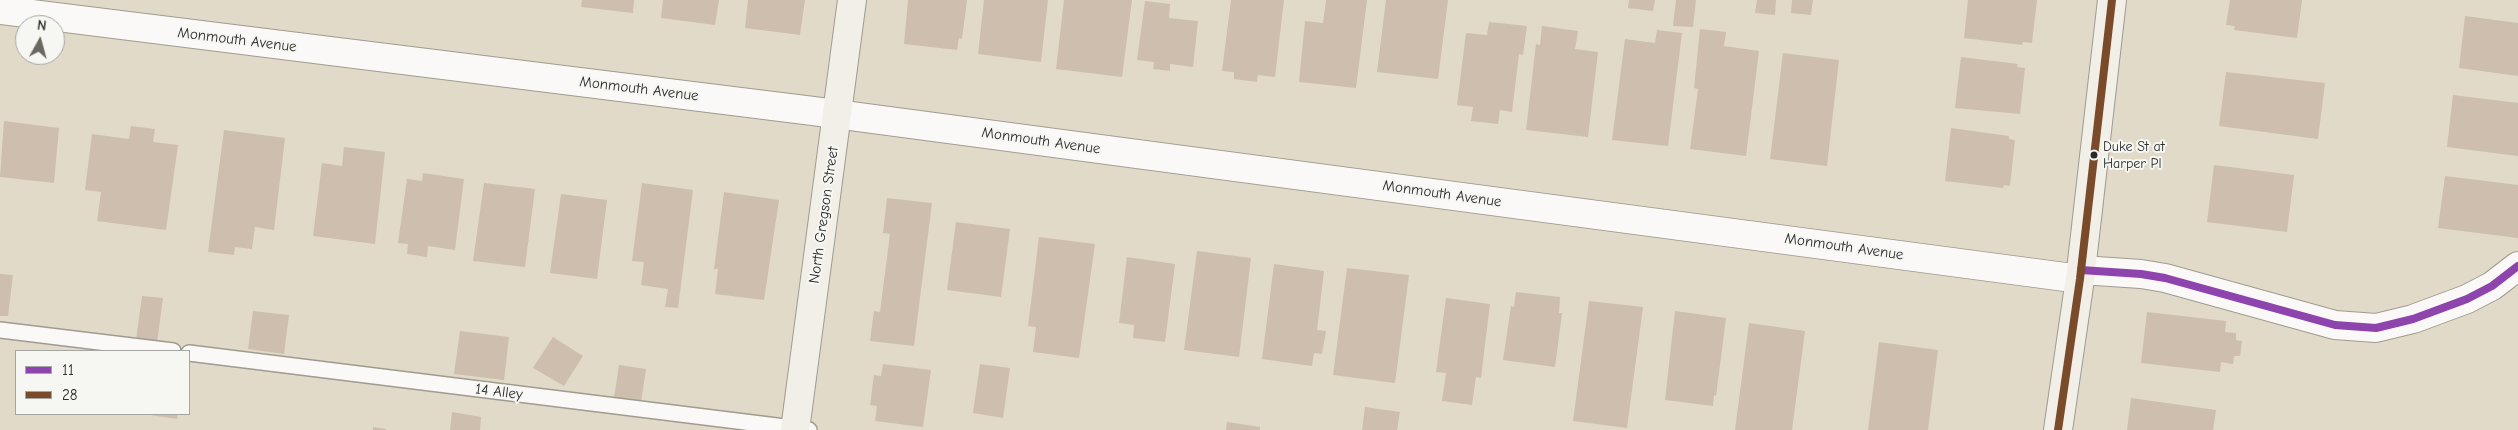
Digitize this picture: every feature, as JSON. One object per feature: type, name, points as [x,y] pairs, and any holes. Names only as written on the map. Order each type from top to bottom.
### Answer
[{"type":"main road","name":"North Gregson Street","points":[[800,429],[852,0]]},
{"type":"main road","points":[[2058,430],[2081,274],[2112,0]]},
{"type":"street","name":"Monmouth Avenue","points":[[0,10],[838,114],[2081,274],[2141,274],[2165,278],[2335,325],[2376,328],[2413,319],[2467,299],[2492,286],[2518,266]]},
{"type":"lane","points":[[0,330],[165,350]]},
{"type":"lane","name":"14 Alley","points":[[190,353],[800,429]]},
{"type":"building","points":[[582,0],[634,0],[633,13],[581,7]]},
{"type":"building","points":[[663,0],[719,0],[715,25],[661,18]]},
{"type":"building","points":[[748,0],[805,0],[800,35],[745,28]]},
{"type":"building","points":[[908,0],[967,0],[962,39],[959,38],[957,50],[904,44]]},
{"type":"building","points":[[984,0],[1048,0],[1041,62],[978,54]]},
{"type":"building","points":[[1064,0],[1132,0],[1122,77],[1056,69]]},
{"type":"building","points":[[1231,0],[1284,0],[1275,77],[1258,75],[1257,82],[1234,79],[1234,72],[1222,71]]},
{"type":"building","points":[[1326,0],[1367,0],[1356,88],[1299,82],[1305,21],[1323,23]]},
{"type":"building","points":[[1386,0],[1448,0],[1438,79],[1377,72]]},
{"type":"building","points":[[1629,0],[1655,0],[1653,11],[1628,8]]},
{"type":"building","points":[[1676,0],[1696,0],[1693,27],[1673,26]]},
{"type":"building","points":[[1757,0],[1776,0],[1775,15],[1755,13]]},
{"type":"building","points":[[1792,0],[1813,0],[1811,15],[1791,13]]},
{"type":"building","points":[[1968,0],[2037,0],[2032,43],[2023,42],[2022,45],[1964,38]]},
{"type":"building","points":[[2230,0],[2302,0],[2297,38],[2234,30],[2235,26],[2226,25]]},
{"type":"building","points":[[1145,1],[1170,4],[1169,18],[1198,21],[1193,67],[1170,64],[1170,71],[1153,69],[1154,62],[1137,60]]},
{"type":"building","points":[[2465,16],[2518,23],[2518,76],[2459,68]]},
{"type":"building","points":[[1489,22],[1527,26],[1523,55],[1519,54],[1512,112],[1500,110],[1498,124],[1471,121],[1473,107],[1457,105],[1466,33],[1487,35]]},
{"type":"building","points":[[1542,26],[1578,31],[1575,49],[1598,52],[1588,137],[1526,130],[1536,44],[1540,45]]},
{"type":"building","points":[[1700,29],[1726,32],[1724,46],[1759,51],[1746,156],[1690,149],[1698,89],[1694,88]]},
{"type":"building","points":[[1657,30],[1682,33],[1668,146],[1612,140],[1625,39],[1655,43]]},
{"type":"building","points":[[1783,53],[1839,60],[1827,166],[1770,159]]},
{"type":"building","points":[[1961,57],[2018,64],[2017,67],[2025,68],[2020,114],[1955,108]]},
{"type":"building","points":[[2226,72],[2325,83],[2318,139],[2219,126]]},
{"type":"building","points":[[2453,95],[2518,103],[2518,156],[2447,147]]},
{"type":"building","points":[[4,121],[59,128],[54,183],[0,177]]},
{"type":"building","points":[[131,126],[155,129],[153,142],[178,145],[166,230],[97,221],[101,192],[85,190],[92,134],[129,139]]},
{"type":"building","points":[[1951,128],[2009,136],[2009,139],[2015,140],[2010,186],[2004,185],[2003,188],[1945,181]]},
{"type":"building","points":[[224,130],[285,138],[274,230],[255,227],[252,249],[235,247],[234,255],[208,252]]},
{"type":"building","points":[[344,147],[385,152],[375,244],[313,236],[322,163],[342,166]]},
{"type":"building","points":[[2214,165],[2294,175],[2287,232],[2207,222]]},
{"type":"building","points":[[423,173],[464,179],[455,250],[428,246],[427,257],[407,254],[408,244],[398,243],[407,179],[422,181]]},
{"type":"building","points":[[2445,176],[2518,185],[2518,238],[2438,228]]},
{"type":"building","points":[[484,183],[535,189],[525,267],[473,261]]},
{"type":"building","points":[[642,183],[693,190],[678,308],[665,307],[668,289],[641,285],[644,262],[632,261]]},
{"type":"building","points":[[724,192],[779,200],[764,300],[715,294],[718,269],[714,269]]},
{"type":"building","points":[[561,194],[607,200],[597,279],[550,273]]},
{"type":"building","points":[[887,198],[932,203],[914,346],[870,341],[874,311],[880,312],[890,234],[883,233]]},
{"type":"building","points":[[956,222],[1010,229],[1001,297],[947,290]]},
{"type":"building","points":[[1039,237],[1095,244],[1079,358],[1033,352],[1036,327],[1028,326]]},
{"type":"building","points":[[1197,251],[1251,258],[1239,357],[1184,350]]},
{"type":"building","points":[[1127,257],[1175,264],[1165,342],[1133,338],[1134,325],[1119,323]]},
{"type":"building","points":[[1274,264],[1324,271],[1317,330],[1326,331],[1322,354],[1314,353],[1312,366],[1262,359]]},
{"type":"building","points":[[1347,268],[1409,275],[1395,383],[1333,375]]},
{"type":"building","points":[[0,274],[13,275],[8,316],[0,316]]},
{"type":"building","points":[[1516,292],[1560,297],[1559,313],[1562,313],[1555,367],[1503,360],[1511,306],[1514,307]]},
{"type":"building","points":[[142,296],[163,298],[157,343],[136,340]]},
{"type":"building","points":[[1446,298],[1490,304],[1481,378],[1476,377],[1472,405],[1442,401],[1446,373],[1436,372]]},
{"type":"building","points":[[1589,301],[1643,307],[1627,428],[1573,421]]},
{"type":"building","points":[[253,311],[289,315],[284,354],[248,349]]},
{"type":"building","points":[[1675,311],[1726,318],[1716,396],[1714,395],[1713,406],[1665,400]]},
{"type":"building","points":[[2147,312],[2226,321],[2225,332],[2236,333],[2236,340],[2242,341],[2240,356],[2234,356],[2233,364],[2221,362],[2220,372],[2141,363]]},
{"type":"building","points":[[1749,323],[1805,331],[1792,430],[1735,430]]},
{"type":"building","points":[[460,331],[509,337],[504,380],[454,374]]},
{"type":"building","points":[[553,337],[583,356],[564,386],[533,368]]},
{"type":"building","points":[[1879,342],[1938,350],[1928,430],[1868,430]]},
{"type":"building","points":[[883,364],[931,370],[923,427],[875,421],[877,406],[870,405],[874,375],[881,376]]},
{"type":"building","points":[[980,364],[1010,368],[1003,418],[973,413]]},
{"type":"building","points":[[619,365],[646,369],[641,402],[614,398]]},
{"type":"building","points":[[2131,398],[2216,410],[2213,430],[2127,430]]},
{"type":"building","points":[[1365,407],[1400,412],[1397,430],[1362,430]]},
{"type":"building","points":[[452,412],[481,417],[480,430],[450,430]]},
{"type":"building","points":[[150,415],[178,415],[177,419]]},
{"type":"building","points":[[1227,422],[1260,427],[1260,430],[1226,430]]},
{"type":"building","points":[[373,427],[386,429],[386,430],[373,430]]},
{"type":"transit line","name":"28","points":[[2058,430],[2080,279],[2112,0]]},
{"type":"transit line","name":"11","points":[[2081,270],[2141,274],[2165,278],[2335,325],[2376,328],[2413,319],[2467,299],[2492,286],[2518,266]]},
{"type":"place","name":"Duke St at Harper Pl","points":[[2094,155]]}]
